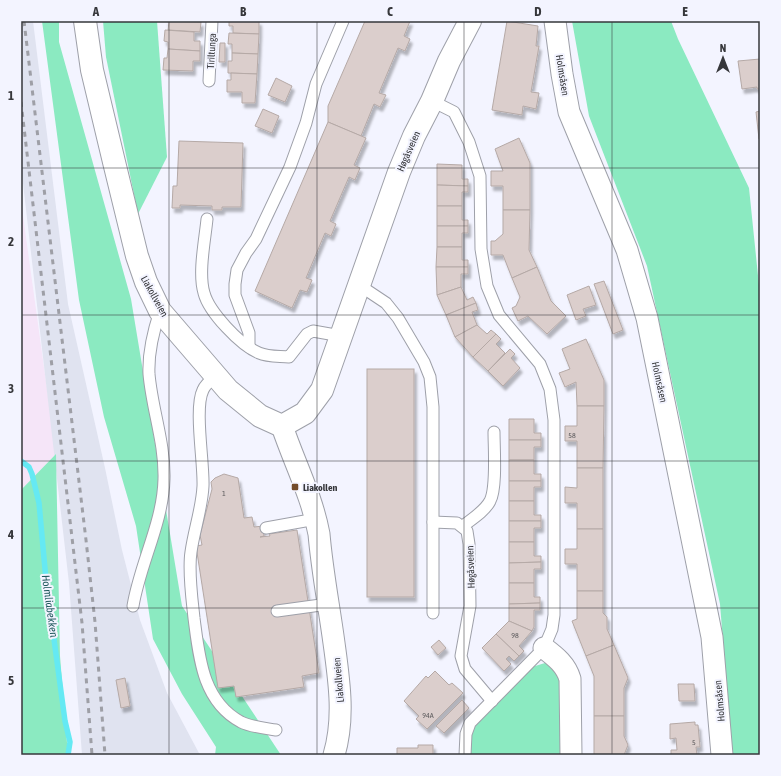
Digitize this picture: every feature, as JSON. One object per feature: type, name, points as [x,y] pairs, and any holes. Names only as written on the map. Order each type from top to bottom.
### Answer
[{"type":"street","name":"Liakollveien","points":[[85,21],[92,70],[137,256],[146,282],[160,311],[215,376],[244,404],[260,416],[282,426],[292,456],[310,496],[316,519],[338,674],[340,727],[334,755]]},
{"type":"street","name":"Høgåsveien","points":[[282,426],[305,412],[315,401],[326,379],[399,172],[449,61],[470,21]]},
{"type":"street","name":"Holmsåsen","points":[[555,21],[569,112],[629,256],[647,318],[712,637],[722,755]]},
{"type":"street","points":[[544,648],[559,660],[568,673],[570,679],[571,755]]},
{"type":"lane","name":"Tiriltunga","points":[[209,81],[212,21]]},
{"type":"lane","points":[[249,347],[249,333],[235,295],[234,284],[237,270],[246,253],[256,239],[290,167],[306,123],[316,84],[343,21]]},
{"type":"lane","points":[[432,101],[457,114],[476,163],[481,191],[481,249],[483,271],[492,301],[509,328],[537,359],[550,388],[554,420],[554,615],[552,628],[544,648],[475,717],[468,728],[465,755]]},
{"type":"lane","points":[[207,219],[202,269],[204,292],[208,303],[222,323],[249,347],[268,356],[289,357],[307,334],[312,331],[341,336]]},
{"type":"lane","points":[[359,285],[386,304],[398,318],[424,362],[430,377],[433,408],[433,613]]},
{"type":"lane","points":[[133,606],[162,502],[164,480],[159,424],[149,374],[152,337],[160,311]]},
{"type":"lane","points":[[215,376],[202,390],[199,411],[203,489],[190,554],[192,603],[198,653],[203,674],[210,691],[224,708],[240,722],[256,727],[276,730]]},
{"type":"lane","points":[[433,522],[457,523],[463,526],[480,512],[490,500],[493,488],[494,432]]},
{"type":"lane","points":[[266,528],[316,519]]},
{"type":"lane","name":"Høgåsveien","points":[[463,526],[468,536],[470,595],[469,614],[461,656],[464,669],[492,701]]},
{"type":"lane","points":[[277,611],[328,604]]},
{"type":"shaded area","points":[[21,21],[33,21],[68,304],[122,550],[140,620],[167,693],[200,755],[82,755],[69,583],[21,166]]},
{"type":"shaded area","points":[[21,201],[56,454],[21,490]]},
{"type":"green space","points":[[42,21],[59,21],[59,42],[131,299],[182,606],[281,755],[215,755],[216,747],[182,694],[153,639],[136,526],[104,417],[79,300]]},
{"type":"green space","points":[[103,21],[157,21],[167,157],[138,214],[106,57]]},
{"type":"green space","points":[[572,21],[671,21],[678,39],[749,188],[760,295],[760,755],[732,755],[720,604],[647,266],[589,116]]},
{"type":"green space","points":[[56,454],[60,656],[68,755],[21,755],[21,490]]},
{"type":"green space","points":[[545,663],[554,665],[560,670],[567,755],[470,755],[470,734],[475,725],[532,667]]},
{"type":"building","points":[[165,21],[201,22],[200,32],[168,30],[169,22]]},
{"type":"building","points":[[229,21],[259,21],[259,34],[233,33],[233,26],[229,26]]},
{"type":"building","points":[[365,21],[410,21],[404,36],[410,39],[405,51],[398,48],[379,93],[386,95],[380,107],[374,104],[361,136],[328,122],[328,106]]},
{"type":"building","points":[[507,21],[538,26],[536,46],[539,46],[531,92],[539,93],[536,109],[523,106],[522,115],[492,110]]},
{"type":"building","points":[[165,30],[194,32],[194,41],[200,41],[200,51],[168,49],[168,42],[164,41]]},
{"type":"building","points":[[229,33],[259,34],[258,54],[232,53],[232,44],[228,44]]},
{"type":"building","points":[[220,43],[225,43],[225,62],[219,62]]},
{"type":"building","points":[[168,49],[200,51],[200,61],[193,61],[193,71],[163,70],[164,58],[167,58]]},
{"type":"building","points":[[232,53],[258,54],[257,74],[228,73],[228,61],[232,61]]},
{"type":"building","points":[[760,59],[760,89],[757,89],[757,87],[742,89],[738,61]]},
{"type":"building","points":[[231,73],[257,74],[255,103],[242,103],[242,92],[227,92],[227,80],[231,80]]},
{"type":"building","points":[[276,78],[292,86],[285,102],[268,95]]},
{"type":"building","points":[[263,109],[279,116],[272,133],[255,126]]},
{"type":"building","points":[[760,111],[760,139],[759,139],[756,112]]},
{"type":"building","points":[[328,122],[366,138],[354,165],[360,168],[355,180],[349,177],[330,221],[336,224],[331,236],[325,233],[306,278],[312,280],[307,292],[300,290],[292,308],[255,291]]},
{"type":"building","points":[[519,138],[530,163],[530,210],[503,210],[503,186],[491,186],[491,171],[503,171],[495,149]]},
{"type":"building","points":[[179,141],[243,143],[241,207],[222,207],[222,210],[212,210],[212,206],[180,205],[180,208],[172,208],[173,186],[177,186]]},
{"type":"building","points":[[437,164],[462,165],[462,179],[468,179],[468,186],[437,185]]},
{"type":"building","points":[[437,185],[468,186],[468,192],[462,192],[462,206],[437,206]]},
{"type":"building","points":[[437,206],[462,206],[462,220],[468,220],[468,226],[437,226]]},
{"type":"building","points":[[503,210],[530,210],[529,250],[537,267],[512,278],[503,255],[491,255],[491,241],[495,241],[503,234]]},
{"type":"building","points":[[437,226],[468,226],[468,233],[462,233],[462,247],[437,247]]},
{"type":"building","points":[[437,247],[462,247],[462,260],[468,260],[468,267],[436,267]]},
{"type":"building","points":[[436,267],[468,267],[468,274],[461,274],[461,287],[437,295]]},
{"type":"building","points":[[537,267],[551,301],[566,316],[547,334],[528,316],[518,321],[512,308],[516,306],[520,297],[512,278]]},
{"type":"building","points":[[604,281],[623,330],[613,334],[594,284]]},
{"type":"building","points":[[589,286],[596,305],[583,309],[586,316],[576,320],[567,295]]},
{"type":"building","points":[[461,287],[467,300],[473,297],[476,303],[446,315],[437,295]]},
{"type":"building","points":[[476,303],[478,310],[472,312],[477,325],[455,337],[446,315]]},
{"type":"building","points":[[477,325],[487,334],[491,330],[496,334],[473,357],[455,337]]},
{"type":"building","points":[[496,334],[501,339],[496,344],[505,353],[488,371],[473,357]]},
{"type":"building","points":[[586,339],[604,380],[604,406],[577,406],[576,382],[565,387],[559,373],[570,369],[562,349]]},
{"type":"building","points":[[510,349],[515,354],[511,358],[520,368],[503,386],[488,371]]},
{"type":"building","points":[[367,369],[414,369],[414,597],[367,597]]},
{"type":"building","points":[[577,406],[604,406],[603,468],[577,468],[577,441],[565,441],[565,426],[577,426]]},
{"type":"building","points":[[509,419],[534,419],[534,433],[541,433],[541,440],[509,440]]},
{"type":"building","points":[[509,440],[541,440],[541,447],[534,447],[534,460],[509,460]]},
{"type":"building","points":[[509,460],[534,460],[534,474],[541,474],[541,481],[509,481]]},
{"type":"building","points":[[577,468],[603,468],[603,529],[577,529],[577,503],[565,503],[565,487],[577,488]]},
{"type":"building","points":[[224,474],[238,478],[244,518],[252,517],[254,527],[263,526],[264,536],[260,537],[270,536],[269,534],[297,530],[319,673],[302,676],[304,687],[236,697],[234,686],[218,688],[196,546],[202,545],[200,535],[212,489],[211,482],[215,478]]},
{"type":"building","points":[[509,481],[541,481],[541,487],[534,487],[534,501],[509,501]]},
{"type":"building","points":[[509,501],[534,501],[534,515],[541,515],[541,521],[509,521]]},
{"type":"building","points":[[509,521],[541,521],[541,528],[534,528],[534,542],[509,542]]},
{"type":"building","points":[[577,529],[603,529],[603,591],[577,591],[577,564],[565,564],[565,549],[577,549]]},
{"type":"building","points":[[509,542],[534,542],[534,556],[541,556],[541,562],[509,563]]},
{"type":"building","points":[[541,562],[541,569],[534,569],[534,583],[509,583],[509,563]]},
{"type":"building","points":[[509,583],[534,583],[534,597],[540,597],[540,603],[509,604]]},
{"type":"building","points":[[577,591],[603,591],[603,613],[607,617],[607,629],[614,645],[586,656],[572,621],[577,619]]},
{"type":"building","points":[[540,603],[540,610],[534,610],[534,627],[532,631],[509,621],[509,604]]},
{"type":"building","points":[[509,621],[532,631],[519,646],[524,651],[519,656],[496,634]]},
{"type":"building","points":[[496,634],[519,656],[514,661],[509,656],[506,659],[511,664],[504,671],[482,648]]},
{"type":"building","points":[[439,640],[446,648],[438,655],[431,647]]},
{"type":"building","points":[[614,645],[628,678],[624,688],[624,716],[594,716],[594,676],[586,656]]},
{"type":"building","points":[[435,671],[449,685],[452,683],[463,693],[427,729],[416,719],[419,716],[404,701],[426,676],[428,678]]},
{"type":"building","points":[[125,678],[130,706],[121,708],[116,680]]},
{"type":"building","points":[[678,684],[694,684],[695,701],[679,701]]},
{"type":"building","points":[[462,700],[469,708],[444,733],[436,726]]},
{"type":"building","points":[[594,716],[624,716],[624,736],[628,745],[624,755],[594,755]]},
{"type":"building","points":[[695,722],[695,725],[698,725],[700,747],[696,747],[697,755],[671,755],[671,750],[677,750],[676,738],[670,739],[670,724]]},
{"type":"building","points":[[418,745],[433,745],[433,755],[397,755],[397,748],[418,748]]},
{"type":"waterway","name":"Holmliabekken","points":[[21,461],[29,467],[39,503],[46,580],[65,721],[70,742],[68,755]]},
{"type":"railway","points":[[24,21],[86,540],[95,622],[105,755]]},
{"type":"railway","points":[[21,102],[82,623],[92,755]]},
{"type":"place","name":"Liakollen","points":[[295,487]]}]
